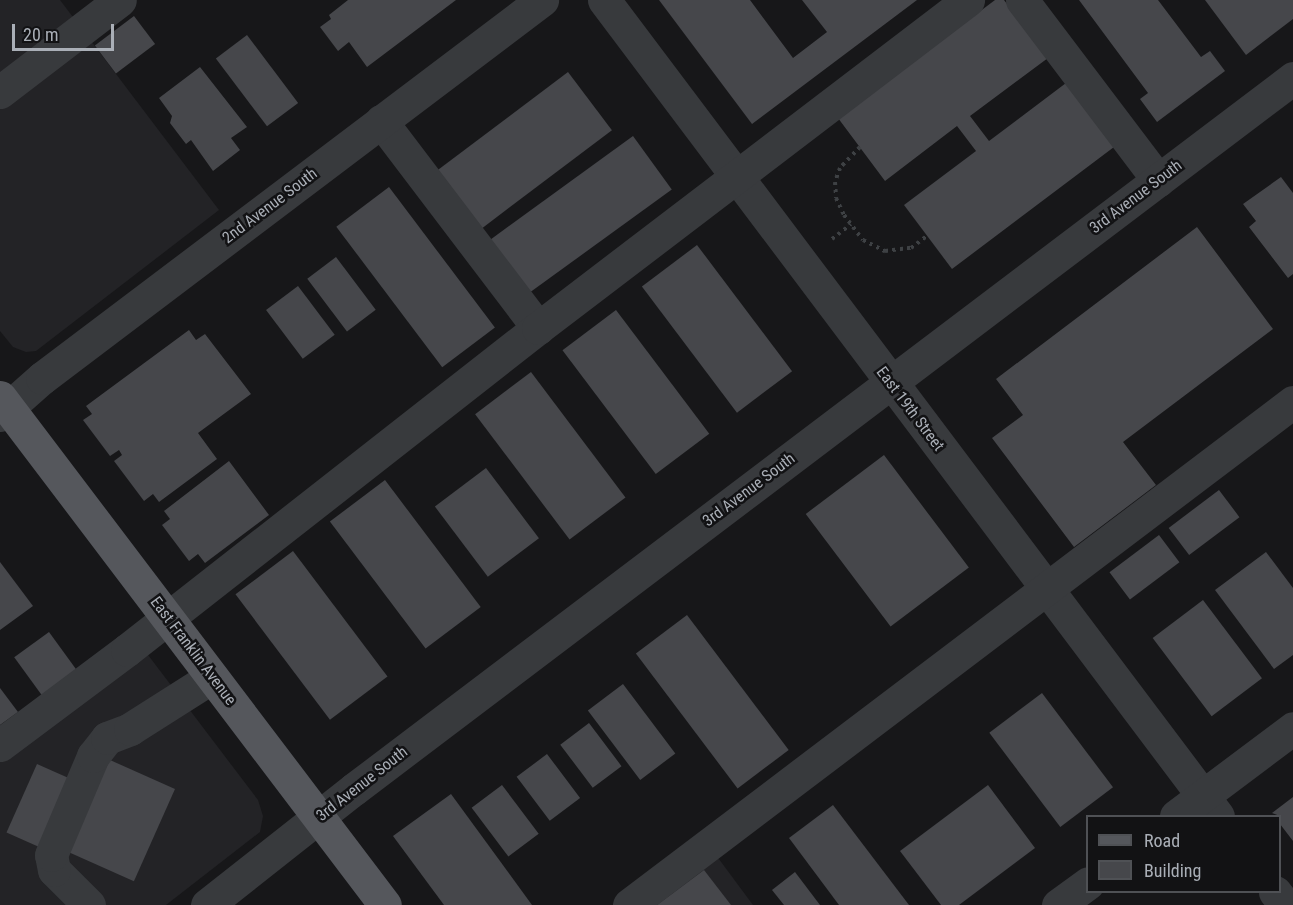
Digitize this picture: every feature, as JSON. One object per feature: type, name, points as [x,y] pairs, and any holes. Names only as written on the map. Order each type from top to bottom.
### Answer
[{"type":"main road","name":"East Franklin Avenue","points":[[3,406],[167,617],[385,905]]},
{"type":"street","points":[[0,92],[120,0]]},
{"type":"street","name":"2nd Avenue South","points":[[3,406],[542,0]]},
{"type":"street","name":"East 19th Street","points":[[604,0],[1211,806]]},
{"type":"street","points":[[0,745],[538,328],[968,0]]},
{"type":"street","points":[[1022,0],[1158,180]]},
{"type":"street","name":"3rd Avenue South","points":[[207,905],[319,817],[1293,78]]},
{"type":"street","points":[[381,121],[538,328]]},
{"type":"street","points":[[629,905],[1293,402]]},
{"type":"street","points":[[89,905],[54,870],[51,855],[93,756],[107,738],[130,729],[212,677]]},
{"type":"street","points":[[1180,815],[1211,806],[1293,728]]},
{"type":"street","points":[[1058,905],[1086,893]]},
{"type":"path","points":[[860,147],[840,168],[835,182],[838,205],[863,240],[885,251],[911,248],[927,236]]},
{"type":"path","points":[[832,239],[851,224]]},
{"type":"shaded area","points":[[0,0],[60,0],[219,210],[36,351],[26,352],[13,347],[0,331]]},
{"type":"shaded area","points":[[139,643],[258,800],[263,816],[260,832],[166,905],[0,905],[0,748]]},
{"type":"shaded area","points":[[710,847],[753,905],[629,905]]},
{"type":"building","points":[[348,0],[456,0],[367,67],[349,42],[338,51],[320,27],[331,19],[329,15]]},
{"type":"building","points":[[659,0],[750,0],[793,58],[827,32],[802,0],[917,0],[752,124]]},
{"type":"building","points":[[995,0],[1004,0],[1048,58],[970,116],[989,141],[1066,83],[1114,147],[952,269],[904,205],[976,151],[957,126],[885,181],[838,118]]},
{"type":"building","points":[[1079,0],[1158,0],[1201,57],[1210,51],[1225,71],[1157,122],[1140,99],[1148,93]]},
{"type":"building","points":[[1205,0],[1293,0],[1293,19],[1246,55]]},
{"type":"building","points":[[134,16],[155,44],[116,73],[95,45]]},
{"type":"building","points":[[247,35],[298,103],[267,126],[216,58]]},
{"type":"building","points":[[200,67],[247,127],[231,138],[240,150],[213,171],[191,140],[186,144],[170,123],[172,116],[159,98]]},
{"type":"building","points":[[568,72],[612,130],[482,228],[438,170]]},
{"type":"building","points":[[633,136],[672,189],[529,293],[491,239]]},
{"type":"building","points":[[1281,177],[1293,193],[1293,274],[1288,278],[1249,227],[1256,221],[1243,204]]},
{"type":"building","points":[[389,187],[495,328],[442,367],[336,227]]},
{"type":"building","points":[[1197,227],[1273,329],[1123,442],[1156,485],[1074,547],[992,438],[1023,415],[996,379]]},
{"type":"building","points":[[697,245],[792,371],[737,413],[642,287]]},
{"type":"building","points":[[336,257],[376,310],[347,331],[307,279]]},
{"type":"building","points":[[298,286],[335,335],[303,359],[266,310]]},
{"type":"building","points":[[616,310],[709,434],[656,474],[562,350]]},
{"type":"building","points":[[189,330],[196,340],[205,334],[251,394],[198,433],[217,459],[159,502],[153,494],[144,501],[114,461],[122,455],[119,450],[110,456],[83,420],[92,414],[86,406]]},
{"type":"building","points":[[531,372],[625,497],[570,540],[475,414]]},
{"type":"building","points":[[884,455],[969,568],[891,627],[806,514]]},
{"type":"building","points":[[229,461],[269,515],[205,563],[198,554],[189,561],[162,525],[170,519],[164,511]]},
{"type":"building","points":[[486,468],[539,538],[488,577],[435,507]]},
{"type":"building","points":[[385,480],[481,607],[426,649],[330,522]]},
{"type":"building","points":[[1219,490],[1239,517],[1189,555],[1169,528]]},
{"type":"building","points":[[1159,535],[1179,562],[1130,599],[1109,572]]},
{"type":"building","points":[[293,551],[387,676],[330,720],[235,594]]},
{"type":"building","points":[[1266,552],[1293,588],[1293,655],[1274,669],[1215,590]]},
{"type":"building","points":[[0,562],[33,606],[0,630]]},
{"type":"building","points":[[1203,600],[1262,678],[1212,716],[1153,638]]},
{"type":"building","points":[[687,615],[789,750],[738,788],[636,654]]},
{"type":"building","points":[[49,632],[77,670],[42,695],[14,657]]},
{"type":"building","points":[[623,684],[675,753],[640,780],[588,710]]},
{"type":"building","points":[[0,688],[18,712],[0,725]]},
{"type":"building","points":[[1042,693],[1113,787],[1060,827],[989,733]]},
{"type":"building","points":[[589,723],[621,766],[593,788],[560,745]]},
{"type":"building","points":[[547,754],[580,798],[550,821],[517,777]]},
{"type":"building","points":[[101,756],[175,789],[134,881],[60,848]]},
{"type":"building","points":[[37,764],[71,779],[40,848],[6,833]]},
{"type":"building","points":[[502,785],[539,834],[508,857],[472,808]]},
{"type":"building","points":[[988,785],[1035,848],[959,905],[941,905],[900,851]]},
{"type":"building","points":[[451,794],[532,905],[444,905],[393,836]]},
{"type":"building","points":[[1293,797],[1293,841],[1281,825],[1281,815],[1272,813]]},
{"type":"building","points":[[833,805],[909,905],[839,905],[789,838]]},
{"type":"building","points":[[704,870],[731,905],[657,905]]},
{"type":"building","points":[[795,872],[820,905],[784,905],[772,890]]}]
